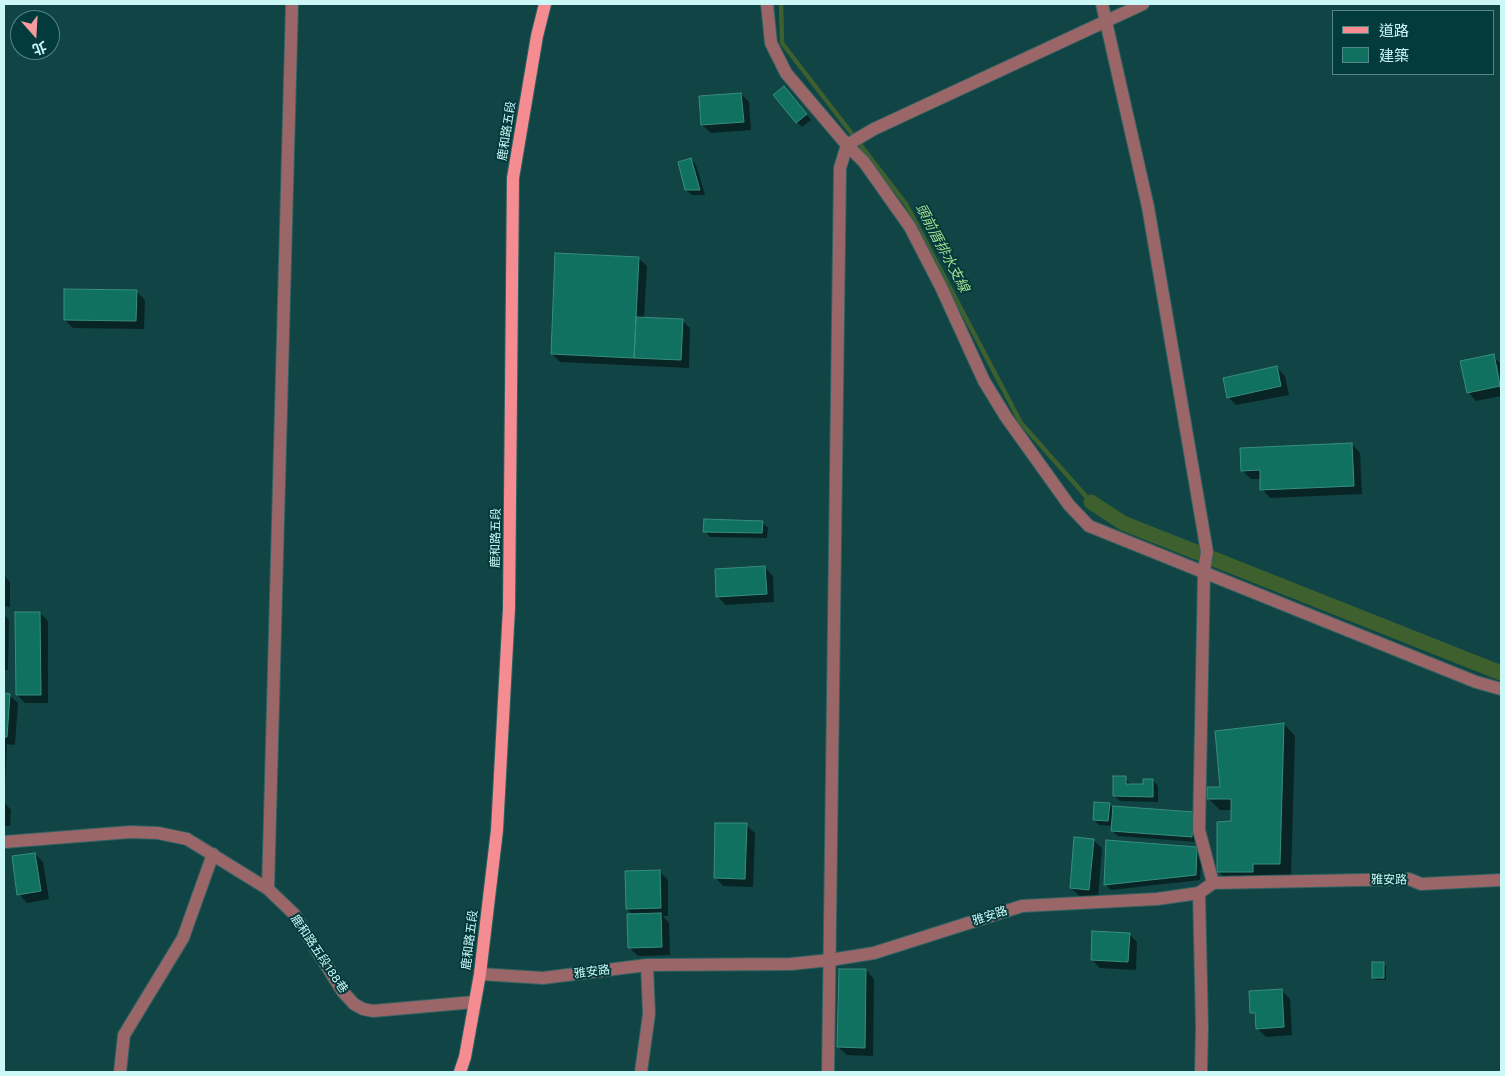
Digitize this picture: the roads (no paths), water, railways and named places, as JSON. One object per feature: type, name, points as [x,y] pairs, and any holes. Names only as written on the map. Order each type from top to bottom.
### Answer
[{"type":"main road","name":"鹿和路五段","points":[[460,1072],[465,1057],[480,974],[497,830],[509,608],[513,178],[537,36],[545,4]]},
{"type":"street","points":[[268,889],[292,4]]},
{"type":"street","points":[[767,4],[772,43],[786,73],[847,146],[864,162],[910,227],[941,287],[984,381],[1006,418],[1069,505],[1089,526],[1501,690]]},
{"type":"street","points":[[1102,4],[1148,207],[1207,552],[1204,571],[1199,830],[1212,883]]},
{"type":"street","points":[[828,1072],[840,168],[847,146],[874,129],[1142,4]]},
{"type":"street","name":"鹿和路五段188巷","points":[[4,842],[130,832],[158,833],[187,839],[268,889],[294,914],[343,992],[354,1004],[363,1009],[373,1011],[474,1002]]},
{"type":"street","points":[[120,1072],[124,1035],[183,938],[213,854]]},
{"type":"street","name":"雅安路","points":[[480,974],[543,978],[647,965],[791,964],[830,960],[874,953],[1022,906],[1157,899],[1199,893],[1212,883],[1409,879],[1421,884],[1501,880]]},
{"type":"street","points":[[1199,893],[1202,1027],[1201,1072]]},
{"type":"street","points":[[642,1072],[649,1014],[647,965]]},
{"type":"waterway","name":"頭前厝排水支線","points":[[781,4],[782,43],[906,204],[1021,423],[1091,502]]},
{"type":"waterway","points":[[1091,502],[1123,523],[1501,673]]}]
